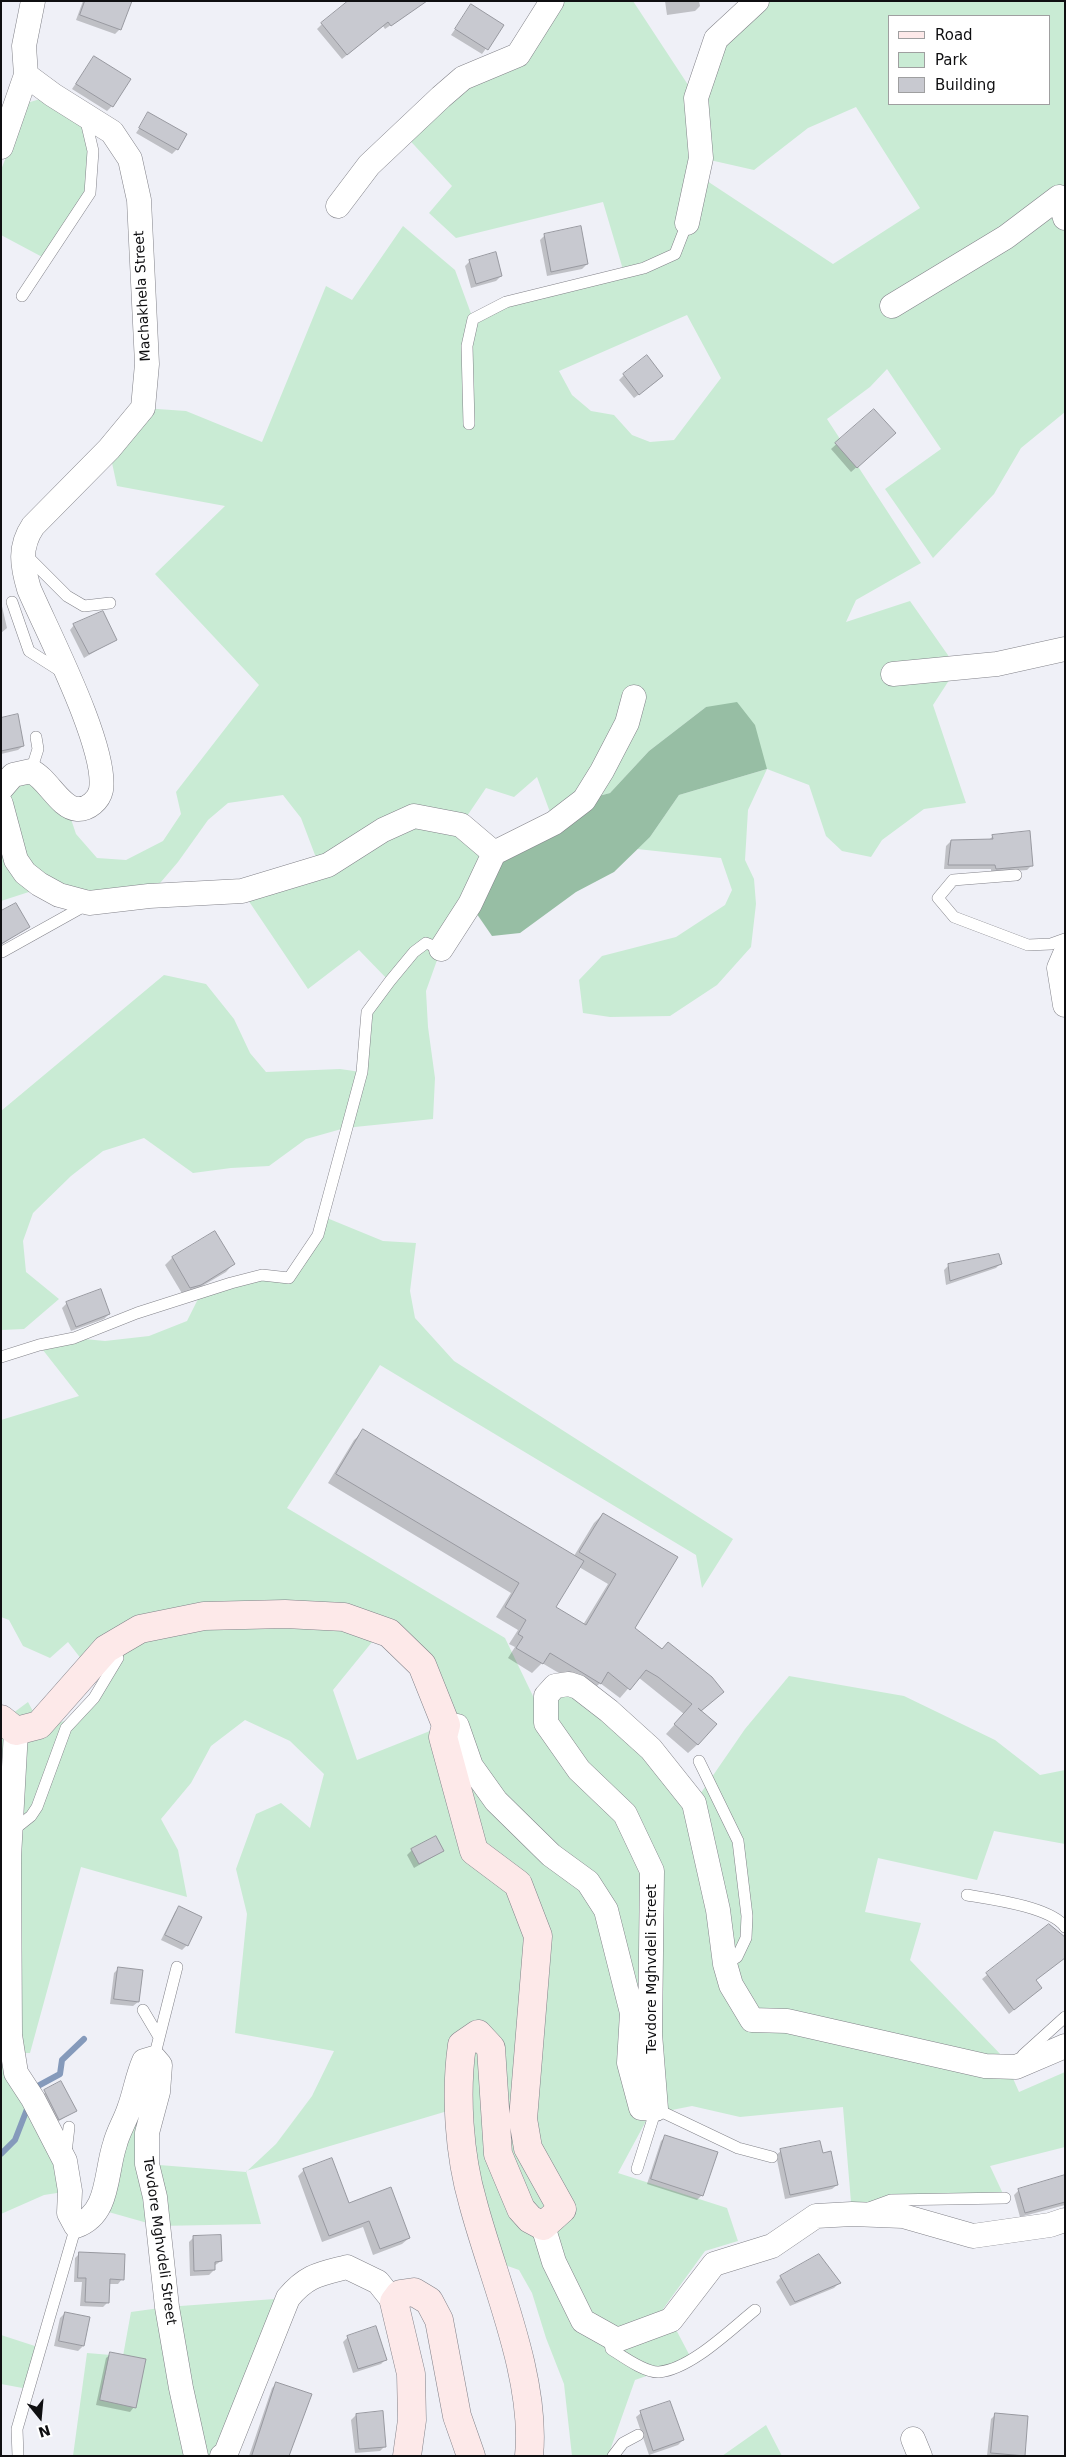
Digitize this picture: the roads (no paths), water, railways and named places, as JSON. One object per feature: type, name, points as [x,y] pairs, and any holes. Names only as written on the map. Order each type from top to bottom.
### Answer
[{"type":"street","points":[[1,147],[26,75],[24,46],[32,1]]},
{"type":"street","points":[[338,206],[369,165],[448,90],[464,78],[518,55],[552,1]]},
{"type":"street","points":[[687,223],[701,158],[696,98],[716,40],[757,1]]},
{"type":"street","name":"Machakhela Street","points":[[23,551],[26,538],[33,526],[109,449],[143,408],[147,364],[139,200],[130,159],[126,150],[112,132],[26,75]]},
{"type":"street","points":[[892,306],[1006,237],[1059,197],[1065,218]]},
{"type":"street","points":[[1,790],[13,775],[31,771],[40,775],[70,808],[79,810],[89,806],[99,798],[102,788],[92,737],[29,589],[22,566],[23,551]]},
{"type":"street","points":[[892,674],[997,664],[1065,649]]},
{"type":"street","points":[[441,948],[470,904],[494,852],[554,824],[584,800],[602,771],[627,723],[634,696]]},
{"type":"street","points":[[1,804],[16,860],[25,873],[39,884],[59,894],[88,903],[149,896],[242,891],[328,865],[383,830],[414,816],[461,825],[494,852]]},
{"type":"street","points":[[1065,954],[1059,968],[1065,1005]]},
{"type":"street","name":"Tevdore Mghvdeli Street","points":[[76,2226],[69,2213],[70,2192],[65,2161],[16,2072],[10,2035],[9,1874],[11,1832],[9,1725],[39,1725],[106,1649],[140,1629],[204,1616],[285,1614],[344,1617],[389,1634],[422,1666],[446,1725],[443,1737],[474,1851],[518,1884],[538,1936],[523,2118],[528,2148],[562,2209],[542,2226]]},
{"type":"street","name":"Tevdore Mghvdeli Street","points":[[446,1725],[457,1726],[471,1766],[496,1801],[551,1855],[588,1882],[606,1910],[632,2013],[629,2063],[641,2108],[656,2110],[650,2034],[652,1871],[625,1814],[579,1770],[546,1723],[546,1696],[555,1686],[569,1684],[578,1687],[609,1711],[651,1749],[694,1803],[718,1910],[724,1964],[731,1985],[752,2020],[787,2021],[985,2066],[1016,2067],[1065,2046]]},
{"type":"street","points":[[529,2456],[532,2432],[518,2350],[472,2201],[462,2148],[459,2065],[462,2045],[478,2034],[491,2048],[498,2154],[521,2209],[530,2219],[542,2226],[554,2262],[583,2321],[609,2338],[617,2340],[671,2320],[714,2264],[772,2246],[816,2216],[852,2214],[903,2216],[973,2236],[1050,2225],[1065,2220]]},
{"type":"street","points":[[76,2226],[88,2222],[98,2209],[107,2184],[114,2145],[130,2107],[137,2077],[144,2061],[156,2048]]},
{"type":"street","name":"Tevdore Mghvdeli Street","points":[[156,2048],[160,2065],[158,2092],[147,2133],[147,2164],[155,2197],[167,2307],[181,2388],[196,2456]]},
{"type":"street","points":[[222,2456],[226,2453],[288,2298],[300,2283],[322,2273],[348,2267],[378,2282],[394,2302],[411,2374],[412,2420],[407,2456]]},
{"type":"street","points":[[394,2302],[400,2294],[414,2292],[430,2300],[439,2320],[457,2416],[471,2456]]},
{"type":"lane","points":[[22,296],[90,193],[93,151],[85,115]]},
{"type":"lane","points":[[470,424],[467,346],[473,319],[506,302],[644,268],[675,254],[687,223]]},
{"type":"lane","points":[[23,551],[67,596],[84,606],[110,603]]},
{"type":"lane","points":[[12,602],[29,651],[67,675]]},
{"type":"lane","points":[[31,771],[38,749],[36,737]]},
{"type":"lane","points":[[1016,875],[953,880],[938,898],[954,917],[1028,945],[1051,944],[1065,939]]},
{"type":"lane","points":[[2,952],[88,903]]},
{"type":"lane","points":[[1,1357],[39,1345],[74,1338],[231,1283],[262,1275],[290,1278],[318,1235],[345,1128],[360,1081],[367,1012],[414,952],[426,943],[441,948]]},
{"type":"lane","points":[[11,1832],[31,1816],[37,1807],[66,1728],[94,1698],[118,1658]]},
{"type":"lane","points":[[700,1761],[738,1841],[747,1916],[746,1938],[737,1957],[724,1964]]},
{"type":"lane","points":[[967,1895],[1054,1916],[1065,1926]]},
{"type":"lane","points":[[156,2048],[176,1966]]},
{"type":"lane","points":[[143,2010],[156,2048]]},
{"type":"lane","points":[[1016,2067],[1022,2057],[1065,2017]]},
{"type":"lane","points":[[637,2169],[656,2110],[738,2148],[772,2157]]},
{"type":"lane","points":[[65,2161],[68,2127]]},
{"type":"lane","points":[[852,2214],[891,2200],[1006,2198]]},
{"type":"lane","points":[[18,2456],[17,2430],[76,2226]]},
{"type":"lane","points":[[609,2338],[611,2349],[637,2365],[658,2372],[692,2360],[755,2310]]},
{"type":"lane","points":[[613,2456],[622,2443],[638,2435]]},
{"type":"waterway","points":[[34,2092],[36,2087],[60,2074],[62,2060],[84,2039]]},
{"type":"waterway","points":[[1,2154],[15,2140],[29,2104]]}]
